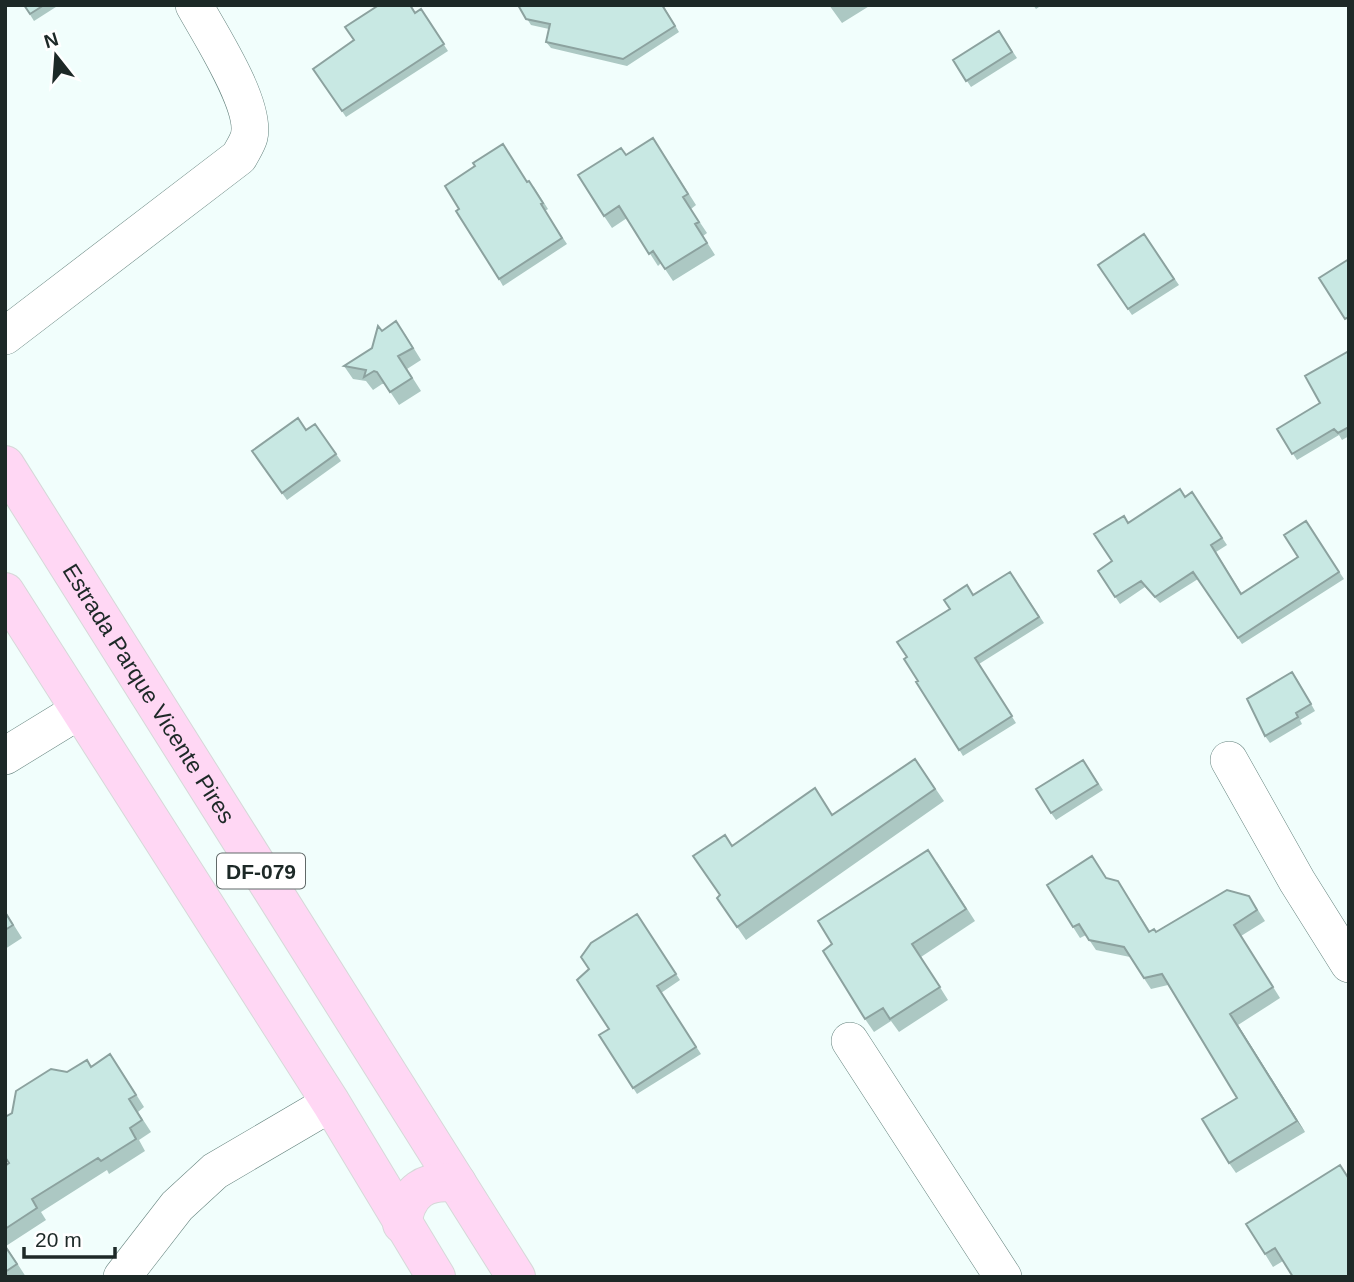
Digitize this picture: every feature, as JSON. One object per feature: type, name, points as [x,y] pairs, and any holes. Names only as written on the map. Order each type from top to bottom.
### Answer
[{"type":"main road","name":"Estrada Parque Vicente Pires","points":[[5,465],[516,1277]]},
{"type":"main road","name":"DF-079","points":[[5,592],[331,1103],[436,1277]]},
{"type":"main road","points":[[402,1224],[405,1208],[413,1195],[426,1185],[442,1181],[457,1183]]},
{"type":"street","points":[[5,336],[239,157],[249,137],[250,120],[237,85],[194,5]]},
{"type":"street","points":[[5,756],[80,710]]},
{"type":"street","points":[[1229,760],[1297,881],[1349,964]]},
{"type":"street","points":[[849,1041],[1003,1277]]},
{"type":"street","points":[[122,1277],[177,1206],[215,1171],[331,1103]]},
{"type":"building","points":[[24,5],[44,5],[30,14]]},
{"type":"building","points":[[379,5],[410,5],[415,13],[421,9],[444,44],[342,111],[313,69],[354,40],[345,27]]},
{"type":"building","points":[[518,5],[662,5],[675,26],[623,59],[546,42],[550,24],[526,19]]},
{"type":"building","points":[[999,31],[1012,52],[966,81],[953,60]]},
{"type":"building","points":[[653,138],[688,194],[683,197],[699,222],[695,224],[707,243],[665,269],[653,251],[649,254],[619,206],[604,216],[578,175],[621,148],[626,155]]},
{"type":"building","points":[[503,144],[543,203],[541,204],[562,238],[499,279],[456,211],[459,209],[445,186],[475,166],[473,163]]},
{"type":"building","points":[[1144,234],[1174,279],[1128,309],[1098,265]]},
{"type":"building","points":[[1349,259],[1349,317],[1345,319],[1319,278]]},
{"type":"building","points":[[396,321],[413,348],[398,356],[412,378],[390,392],[377,372],[364,377],[366,370],[344,366],[372,348],[378,326],[382,331]]},
{"type":"building","points":[[1349,351],[1349,427],[1338,433],[1334,429],[1292,454],[1277,429],[1320,403],[1305,376]]},
{"type":"building","points":[[298,418],[306,430],[315,424],[336,454],[282,493],[252,451]]},
{"type":"building","points":[[1180,489],[1185,497],[1192,492],[1222,538],[1211,545],[1241,594],[1298,557],[1284,535],[1306,521],[1339,572],[1238,638],[1193,572],[1155,597],[1141,581],[1115,597],[1098,571],[1112,561],[1094,534],[1124,516],[1128,523]]},
{"type":"building","points":[[1010,572],[1039,617],[975,658],[1012,716],[959,750],[916,682],[918,681],[904,659],[907,657],[897,642],[950,609],[944,600],[967,585],[973,595]]},
{"type":"building","points":[[1292,672],[1311,704],[1296,713],[1298,717],[1265,736],[1247,699]]},
{"type":"building","points":[[915,759],[935,789],[737,927],[717,898],[720,895],[693,856],[725,835],[732,846],[815,788],[832,815]]},
{"type":"building","points":[[1083,760],[1098,784],[1051,813],[1036,789]]},
{"type":"building","points":[[928,850],[966,909],[912,944],[940,987],[890,1019],[883,1008],[865,1019],[823,951],[832,944],[818,921]]},
{"type":"building","points":[[1092,856],[1106,878],[1118,881],[1149,932],[1154,929],[1156,932],[1227,890],[1249,896],[1257,910],[1234,925],[1273,987],[1230,1014],[1297,1121],[1229,1163],[1202,1119],[1237,1098],[1162,974],[1144,978],[1124,947],[1089,940],[1079,924],[1073,927],[1047,885]]},
{"type":"building","points":[[5,912],[13,925],[5,930]]},
{"type":"building","points":[[637,914],[676,974],[657,986],[696,1047],[633,1088],[599,1035],[609,1029],[577,980],[589,969],[581,957],[591,943]]},
{"type":"building","points":[[110,1054],[136,1095],[129,1099],[142,1120],[130,1128],[136,1139],[101,1161],[98,1158],[32,1199],[37,1208],[5,1229],[5,1166],[9,1163],[5,1157],[5,1117],[12,1113],[16,1091],[51,1069],[67,1072],[87,1060],[91,1067]]},
{"type":"building","points":[[1340,1165],[1349,1179],[1349,1277],[1293,1277],[1275,1248],[1265,1254],[1246,1224]]},
{"type":"building","points":[[5,1246],[17,1264],[5,1272]]}]
